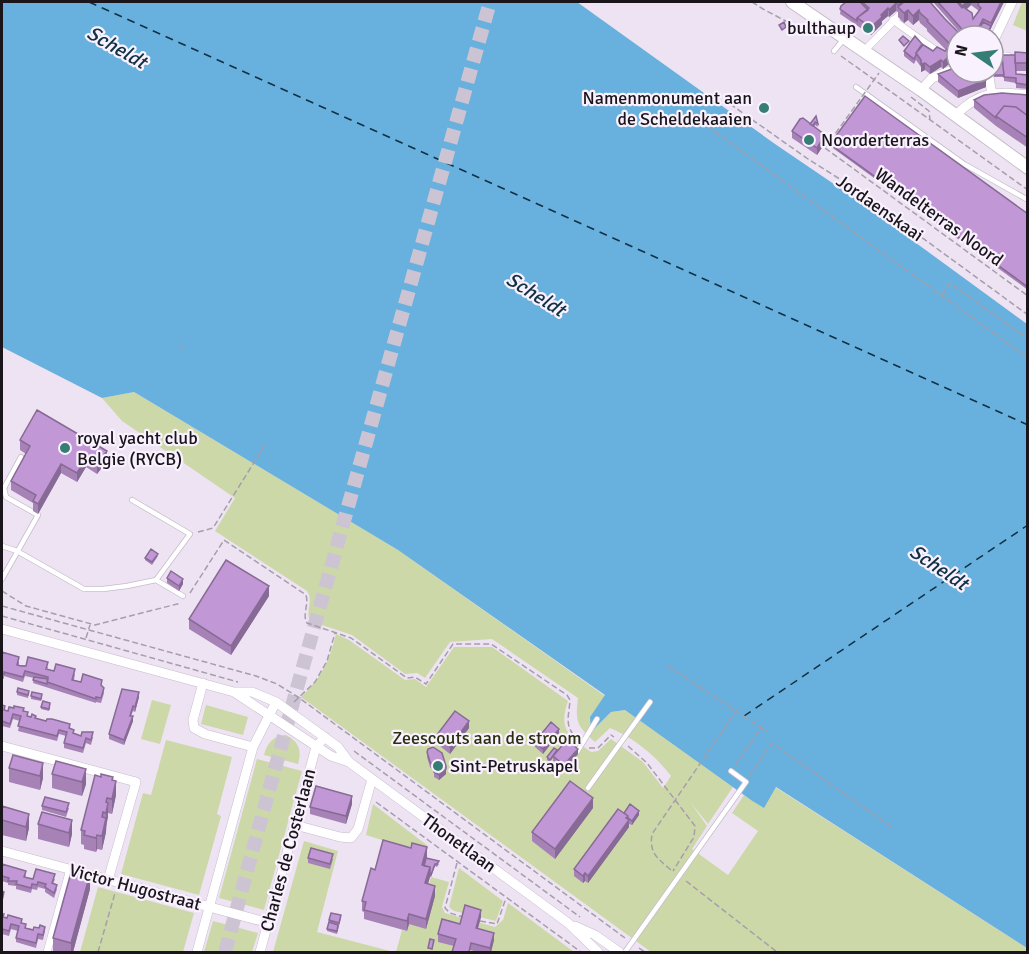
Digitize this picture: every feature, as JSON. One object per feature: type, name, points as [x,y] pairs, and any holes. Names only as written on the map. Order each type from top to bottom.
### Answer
[{"type":"street","points":[[796,2],[864,51],[916,94],[956,115],[1028,168]]},
{"type":"street","points":[[864,51],[912,2]]},
{"type":"street","points":[[1002,24],[1012,2]]},
{"type":"street","points":[[893,20],[935,50]]},
{"type":"street","points":[[1005,56],[1016,56]]},
{"type":"street","points":[[916,94],[932,78],[945,73]]},
{"type":"street","points":[[990,84],[992,94]]},
{"type":"street","points":[[956,115],[969,102],[982,96],[1028,95]]},
{"type":"street","name":"Thonetlaan","points":[[2,628],[234,692],[252,692],[276,702],[338,747],[349,762],[568,923],[599,952],[605,948],[616,950]]},
{"type":"street","points":[[202,683],[193,720],[194,728],[205,734],[253,747]]},
{"type":"street","name":"Thonetlaan","points":[[234,692],[316,747],[331,756],[349,762]]},
{"type":"street","points":[[197,952],[253,747],[276,702]]},
{"type":"street","points":[[316,747],[325,737]]},
{"type":"street","points":[[2,746],[136,782],[108,880]]},
{"type":"street","name":"Charles de Costerlaan","points":[[260,952],[316,747]]},
{"type":"street","points":[[295,825],[351,838],[358,829],[372,779]]},
{"type":"street","name":"Victor Hugostraat","points":[[2,851],[269,923]]},
{"type":"street","points":[[47,952],[70,869]]},
{"type":"street","name":"Thonetlaan","points":[[568,923],[595,935],[616,950]]},
{"type":"lane","points":[[837,53],[844,38]]},
{"type":"lane","points":[[856,87],[964,164],[1028,200]]},
{"type":"lane","points":[[2,579],[38,515],[6,497],[4,488],[21,457]]},
{"type":"lane","points":[[2,546],[17,551],[84,589],[127,586],[156,580],[190,534],[132,500]]},
{"type":"lane","points":[[156,580],[183,596]]},
{"type":"lane","points":[[588,788],[650,702]]},
{"type":"lane","points":[[576,752],[597,719]]},
{"type":"lane","points":[[626,952],[746,782],[731,771]]},
{"type":"path","points":[[752,2],[801,29],[815,17]]},
{"type":"path","points":[[837,53],[1028,190]]},
{"type":"path","name":"Wandelterras Noord","points":[[879,73],[825,148],[1028,296]]},
{"type":"path","points":[[916,94],[929,111],[931,120]]},
{"type":"path","name":"Jordaenskaai","points":[[730,104],[854,188],[1028,315]]},
{"type":"path","points":[[707,126],[1028,358]]},
{"type":"path","points":[[942,295],[950,283],[1028,339]]},
{"type":"path","points":[[190,534],[213,528],[265,446]]},
{"type":"path","points":[[189,594],[224,540],[306,595],[307,623],[351,638],[407,678],[415,677],[426,684],[453,644],[491,644],[567,695],[570,700],[566,720],[568,727],[590,749],[598,748],[611,735],[645,759],[695,826],[696,833],[672,870]]},
{"type":"path","points":[[2,591],[26,606],[95,625],[184,603]]},
{"type":"path","points":[[83,651],[90,624]]},
{"type":"path","points":[[288,710],[315,682],[327,661],[335,632]]},
{"type":"path","points":[[668,666],[768,732]]},
{"type":"path","points":[[736,711],[652,834],[650,845],[656,856],[672,870],[777,952]]},
{"type":"path","points":[[731,771],[761,728]]},
{"type":"path","points":[[746,782],[772,743],[893,828]]},
{"type":"path","points":[[367,796],[581,952]]},
{"type":"path","points":[[458,862],[446,908],[450,913],[464,917]]},
{"type":"path","points":[[99,952],[118,883]]},
{"type":"path","points":[[480,921],[497,924],[506,898]]},
{"type":"green space","points":[[1022,2],[1027,2],[1027,31],[1013,25]]},
{"type":"green space","name":"Zeescouts aan de stroom","points":[[134,392],[398,550],[605,696],[590,717],[592,731],[611,712],[625,710],[733,787],[708,824],[691,803],[707,826],[692,849],[728,875],[758,831],[732,813],[744,795],[751,800],[775,787],[1027,948],[1027,952],[651,952],[301,697],[324,668],[336,634],[349,640],[405,680],[415,679],[426,687],[454,647],[492,647],[568,701],[565,725],[571,737],[591,752],[598,751],[611,739],[643,762],[663,788],[671,776],[658,761],[636,742],[610,728],[595,742],[584,732],[577,718],[578,698],[492,639],[450,642],[425,678],[417,673],[405,674],[352,635],[310,621],[308,614],[310,598],[307,591],[215,531],[235,498],[122,421],[102,398]]},
{"type":"green space","points":[[152,700],[171,705],[160,744],[141,739]]},
{"type":"green space","points":[[206,705],[248,717],[243,735],[201,724]]},
{"type":"green space","points":[[286,735],[298,747],[300,755],[298,764],[264,755],[271,741]]},
{"type":"green space","points":[[166,740],[232,757],[217,814],[221,816],[199,895],[121,874],[143,793],[151,795]]},
{"type":"green space","points":[[257,759],[302,771],[264,910],[219,898]]},
{"type":"green space","points":[[373,804],[428,846],[427,851],[409,846],[407,852],[366,835]]},
{"type":"green space","points":[[304,841],[338,851],[317,932],[394,952],[273,952]]},
{"type":"green space","points":[[459,868],[503,901],[496,921],[454,911],[449,907]]},
{"type":"green space","points":[[431,877],[449,882],[442,907],[445,913],[495,927],[503,920],[508,903],[574,952],[396,952],[402,930],[407,931]]},
{"type":"green space","points":[[98,887],[194,913],[183,952],[80,952]]},
{"type":"green space","points":[[213,921],[258,933],[252,952],[204,952]]},
{"type":"water","name":"Scheldt","points":[[2,2],[577,2],[853,197],[1027,324],[1027,948],[776,787],[764,808],[625,710],[611,712],[591,732],[590,717],[605,695],[398,550],[134,392],[102,398],[2,347]]},
{"type":"building","points":[[846,2],[860,2],[868,10],[857,18],[857,21],[840,9]]},
{"type":"building","points":[[862,2],[901,2],[898,5],[896,3],[889,10],[888,8],[871,27],[857,18],[869,8]]},
{"type":"building","points":[[904,2],[930,2],[950,24],[945,24],[945,39],[919,10],[913,16],[908,10],[904,13],[898,7]]},
{"type":"building","points":[[938,2],[957,2],[962,8],[972,13],[973,19],[981,8],[978,5],[979,2],[1001,2],[991,23],[983,19],[980,24],[957,24]]},
{"type":"building","points":[[784,22],[786,27],[782,30],[779,25]]},
{"type":"building","points":[[903,36],[909,41],[904,46],[899,40]]},
{"type":"building","points":[[915,36],[923,45],[914,59],[904,51]]},
{"type":"building","points":[[922,44],[933,51],[937,47],[945,51],[945,60],[930,67],[925,63],[921,64],[916,53]]},
{"type":"building","points":[[1015,52],[1028,53],[1028,63],[1015,63]]},
{"type":"building","points":[[1005,55],[1015,55],[1016,74],[1028,75],[1028,85],[1016,83],[1016,78],[1005,77]]},
{"type":"building","points":[[945,71],[945,80],[938,74]]},
{"type":"building","points":[[950,84],[976,84],[958,91]]},
{"type":"building","points":[[1002,93],[1028,95],[1028,116],[1016,107],[1004,106],[996,118],[974,100],[984,95]]},
{"type":"building","points":[[865,96],[1028,214],[1028,287],[830,144]]},
{"type":"building","points":[[1004,106],[1016,107],[1028,116],[1028,138],[996,116]]},
{"type":"building","points":[[816,116],[818,124],[815,122],[813,126],[810,124]]},
{"type":"building","points":[[803,118],[825,135],[817,148],[792,131]]},
{"type":"building","points":[[37,410],[107,451],[97,464],[86,458],[77,473],[61,464],[38,504],[33,501],[36,495],[11,481],[30,446],[20,440]]},
{"type":"building","points":[[151,549],[158,554],[152,562],[145,558]]},
{"type":"building","points":[[226,560],[269,586],[231,646],[189,619]]},
{"type":"building","points":[[171,571],[183,579],[179,586],[167,578]]},
{"type":"building","points":[[2,652],[19,657],[17,665],[26,666],[28,657],[48,662],[46,669],[54,671],[56,664],[75,669],[72,680],[81,682],[83,674],[102,680],[101,685],[104,688],[101,698],[96,697],[96,699],[47,682],[48,677],[25,671],[23,677],[4,672],[4,674],[2,673]]},
{"type":"building","points":[[34,677],[48,679],[47,684],[33,680]]},
{"type":"building","points":[[18,688],[29,691],[28,695],[17,692]]},
{"type":"building","points":[[122,689],[139,692],[124,740],[109,734]]},
{"type":"building","points":[[32,692],[42,694],[41,699],[31,696]]},
{"type":"building","points":[[43,701],[50,703],[49,709],[41,707]]},
{"type":"building","points":[[2,705],[5,706],[4,710],[8,711],[9,707],[14,708],[14,706],[24,708],[23,711],[28,712],[27,716],[31,717],[32,714],[36,716],[35,718],[46,721],[52,719],[70,724],[69,728],[74,730],[73,733],[81,736],[82,732],[93,732],[91,740],[86,738],[83,748],[64,743],[67,732],[59,730],[57,736],[18,726],[21,716],[13,714],[10,724],[2,721]]},
{"type":"building","points":[[455,711],[469,721],[450,747],[436,736]]},
{"type":"building","points":[[551,722],[559,729],[543,749],[535,742]]},
{"type":"building","points":[[567,740],[578,749],[564,765],[553,756]]},
{"type":"building","name":"Sint-Petruskapel","points":[[433,747],[442,753],[446,766],[446,769],[439,775],[434,772],[436,769],[430,762],[427,752]]},
{"type":"building","points":[[554,748],[557,750],[550,760],[547,757]]},
{"type":"building","points":[[13,755],[43,763],[40,776],[9,768]]},
{"type":"building","points":[[56,761],[86,769],[82,782],[52,774]]},
{"type":"building","points":[[101,774],[113,777],[112,780],[116,781],[112,799],[107,798],[106,813],[103,812],[102,817],[106,818],[102,836],[97,835],[96,838],[84,835],[85,831],[81,830],[95,775],[101,777]]},
{"type":"building","points":[[570,781],[593,798],[555,849],[532,832]]},
{"type":"building","points":[[316,786],[352,796],[346,816],[310,807]]},
{"type":"building","points":[[45,797],[69,803],[66,812],[42,806]]},
{"type":"building","points":[[630,804],[639,811],[632,821],[624,813]]},
{"type":"building","points":[[2,806],[29,814],[26,827],[2,820]]},
{"type":"building","points":[[618,809],[628,816],[626,818],[629,820],[588,876],[585,873],[583,876],[574,869]]},
{"type":"building","points":[[42,812],[72,820],[69,833],[38,824]]},
{"type":"building","points":[[383,840],[411,848],[412,843],[427,847],[422,865],[430,867],[425,883],[435,886],[426,919],[409,914],[407,921],[364,910],[366,902],[362,901],[371,868],[375,870]]},
{"type":"building","points":[[311,848],[333,854],[330,864],[308,858]]},
{"type":"building","points":[[426,858],[439,861],[435,864],[431,875],[430,867],[424,866]]},
{"type":"building","points":[[2,864],[26,871],[24,877],[33,879],[36,869],[55,874],[52,883],[57,885],[54,893],[45,887],[46,884],[38,882],[37,885],[32,884],[31,888],[16,884],[17,881],[8,881],[9,878],[2,876]]},
{"type":"building","points":[[72,869],[90,874],[71,943],[53,938]]},
{"type":"building","points":[[465,905],[481,910],[476,928],[494,933],[490,948],[471,943],[469,952],[452,952],[456,939],[438,934],[442,919],[460,924]]},
{"type":"building","points":[[331,913],[341,915],[339,923],[329,920]]},
{"type":"building","points":[[2,914],[7,918],[8,915],[22,919],[21,923],[26,924],[25,928],[33,930],[34,927],[39,928],[40,925],[45,927],[43,935],[38,934],[36,943],[16,938],[19,926],[11,924],[9,931],[2,929]]},
{"type":"building","points":[[329,922],[338,925],[337,931],[327,929]]},
{"type":"building","points":[[430,939],[434,940],[432,949],[428,948]]},
{"type":"ferry route","points":[[89,2],[1028,425]]},
{"type":"ferry route","points":[[744,716],[1028,525]]},
{"type":"tunnel","points":[[225,952],[490,2]]},
{"type":"place","name":"bulthaup","points":[[868,28]]},
{"type":"place","name":"Namenmonument aan de Scheldekaaien","points":[[764,108]]},
{"type":"place","name":"Noorderterras","points":[[809,140]]},
{"type":"place","name":"royal yacht club Belgie (RYCB)","points":[[65,448]]},
{"type":"place","name":"Sint-Petruskapel","points":[[438,766]]}]
